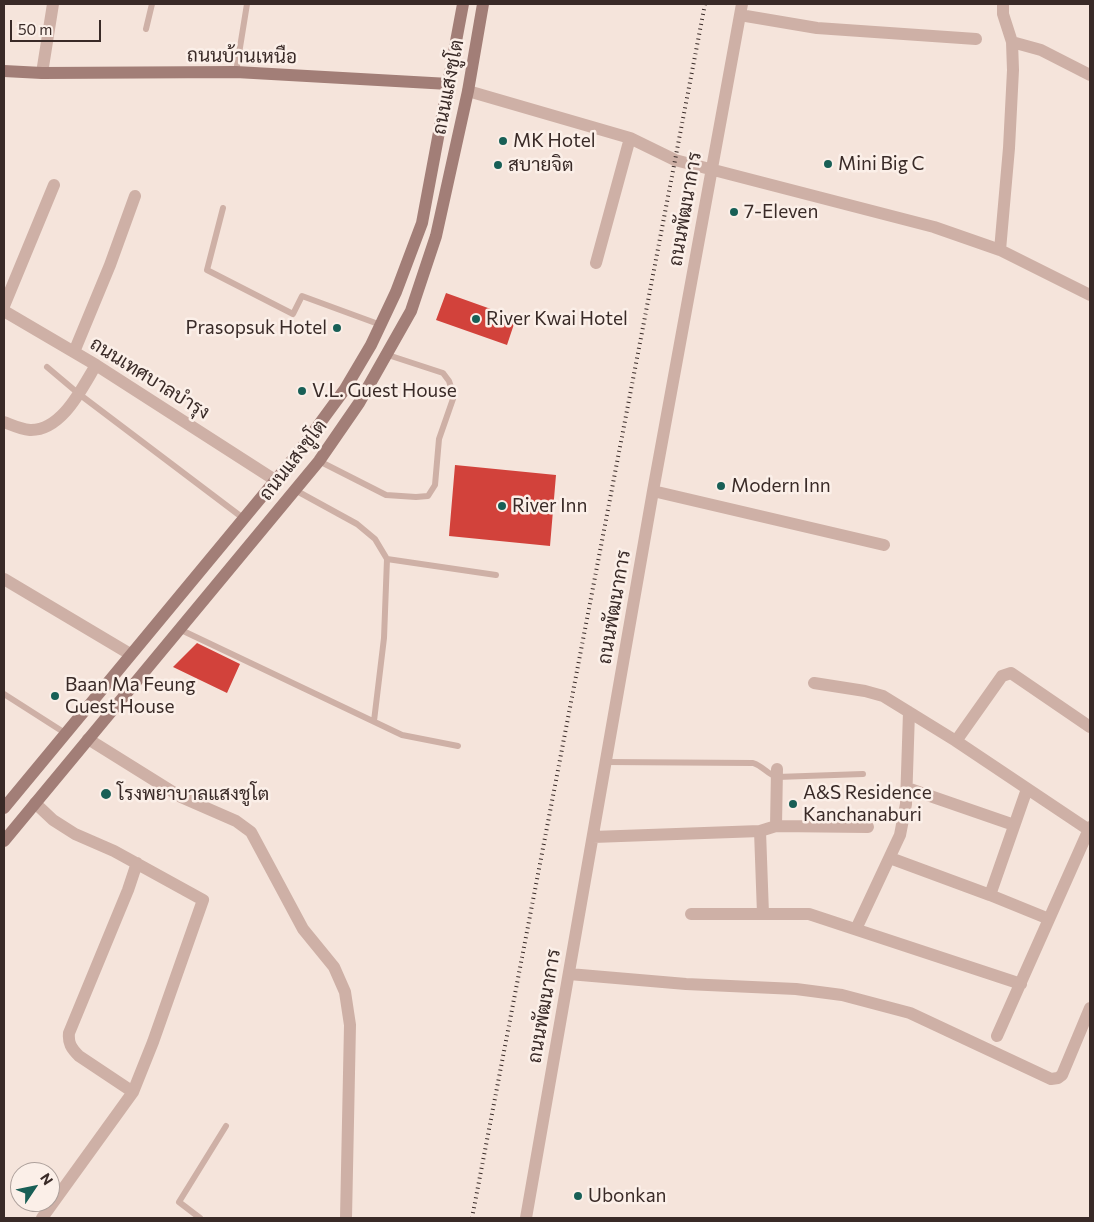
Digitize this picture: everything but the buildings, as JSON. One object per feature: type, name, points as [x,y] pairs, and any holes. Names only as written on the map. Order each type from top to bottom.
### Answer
[{"type":"main road","name":"ถนนแสงชูโต","points":[[4,808],[298,453],[345,389],[371,345],[396,292],[422,223],[449,84],[462,4]]},
{"type":"main road","name":"ถนนแสงชูโต","points":[[4,841],[319,461],[359,403],[388,354],[411,311],[436,236],[468,91],[483,4]]},
{"type":"main road","name":"ถนนบ้านเหนือ","points":[[4,71],[42,73],[236,72],[449,84]]},
{"type":"main road","points":[[371,345],[388,354]]},
{"type":"street","points":[[42,73],[53,4]]},
{"type":"street","points":[[1000,250],[1009,148],[1012,42],[1003,14],[1003,4]]},
{"type":"street","points":[[741,10],[818,28],[976,39]]},
{"type":"street","name":"ถนนพัฒนาการ","points":[[526,1218],[653,492],[741,10]]},
{"type":"street","points":[[1012,42],[1041,50],[1090,75]]},
{"type":"street","points":[[468,91],[630,138],[675,160],[934,228],[1000,250],[1090,295]]},
{"type":"street","points":[[596,263],[630,138]]},
{"type":"street","points":[[4,306],[54,185]]},
{"type":"street","points":[[74,352],[110,265],[135,196]]},
{"type":"street","name":"ถนนเทศบาลบำรุง","points":[[4,311],[96,365],[275,480]]},
{"type":"street","points":[[4,422],[30,430],[41,428],[62,415],[79,394],[96,365]]},
{"type":"street","points":[[653,492],[884,544]]},
{"type":"street","points":[[4,579],[130,654]]},
{"type":"street","points":[[956,741],[1002,676],[1011,673],[1090,726]]},
{"type":"street","points":[[814,683],[865,691],[883,696],[956,741],[1026,789],[1090,828],[997,1036]]},
{"type":"street","points":[[856,929],[900,835],[906,804],[908,712]]},
{"type":"street","points":[[88,739],[181,797],[236,821],[251,832],[302,929],[334,967],[345,992],[350,1025],[346,1218]]},
{"type":"street","points":[[776,826],[777,773]]},
{"type":"street","points":[[907,788],[1014,825]]},
{"type":"street","points":[[990,895],[1026,789]]},
{"type":"street","points":[[35,803],[54,820],[75,834],[114,851],[203,900],[153,1042],[133,1092],[42,1218]]},
{"type":"street","points":[[593,837],[760,831],[776,826],[868,828]]},
{"type":"street","points":[[760,831],[763,914]]},
{"type":"street","points":[[890,858],[1049,919]]},
{"type":"street","points":[[133,1092],[79,1056],[68,1042],[69,1033],[128,890],[136,863]]},
{"type":"street","points":[[691,914],[809,914],[1021,984]]},
{"type":"street","points":[[569,974],[686,984],[796,989],[842,995],[910,1013],[1051,1079],[1062,1075],[1090,1008]]},
{"type":"street","points":[[526,1218],[536,1218]]},
{"type":"lane","points":[[146,29],[152,4]]},
{"type":"lane","points":[[236,72],[247,4]]},
{"type":"lane","points":[[223,208],[206,270],[294,314],[302,296],[381,326]]},
{"type":"lane","points":[[319,461],[386,495],[428,496],[432,490],[435,485],[438,439],[454,396],[449,381],[443,373],[388,354]]},
{"type":"lane","points":[[47,367],[79,394],[243,518]]},
{"type":"lane","points":[[295,490],[357,524],[375,539],[388,558],[384,638],[374,721]]},
{"type":"lane","points":[[388,558],[496,576]]},
{"type":"lane","points":[[180,629],[411,738],[458,746]]},
{"type":"lane","points":[[4,694],[65,733]]},
{"type":"lane","points":[[606,762],[753,763],[760,766],[768,774],[863,774]]},
{"type":"lane","points":[[200,1218],[179,1202],[226,1126]]},
{"type":"railway","points":[[472,1218],[705,4]]},
{"type":"place","name":"MK Hotel","points":[[503,141]]},
{"type":"place","name":"Mini Big C","points":[[828,164]]},
{"type":"place","name":"สบายจิต","points":[[498,165]]},
{"type":"place","name":"7-Eleven","points":[[734,212]]},
{"type":"place","name":"River Kwai Hotel","points":[[476,319]]},
{"type":"place","name":"Prasopsuk Hotel","points":[[337,328]]},
{"type":"place","name":"V.L. Guest House","points":[[302,391]]},
{"type":"place","name":"Modern Inn","points":[[721,486]]},
{"type":"place","name":"River Inn","points":[[502,506]]},
{"type":"place","name":"Baan Ma Feung Guest House","points":[[55,696]]},
{"type":"place","name":"โรงพยาบาลแสงชูโต","points":[[106,794]]},
{"type":"place","name":"A&S Residence Kanchanaburi","points":[[793,804]]},
{"type":"place","name":"Ubonkan","points":[[578,1196]]}]
